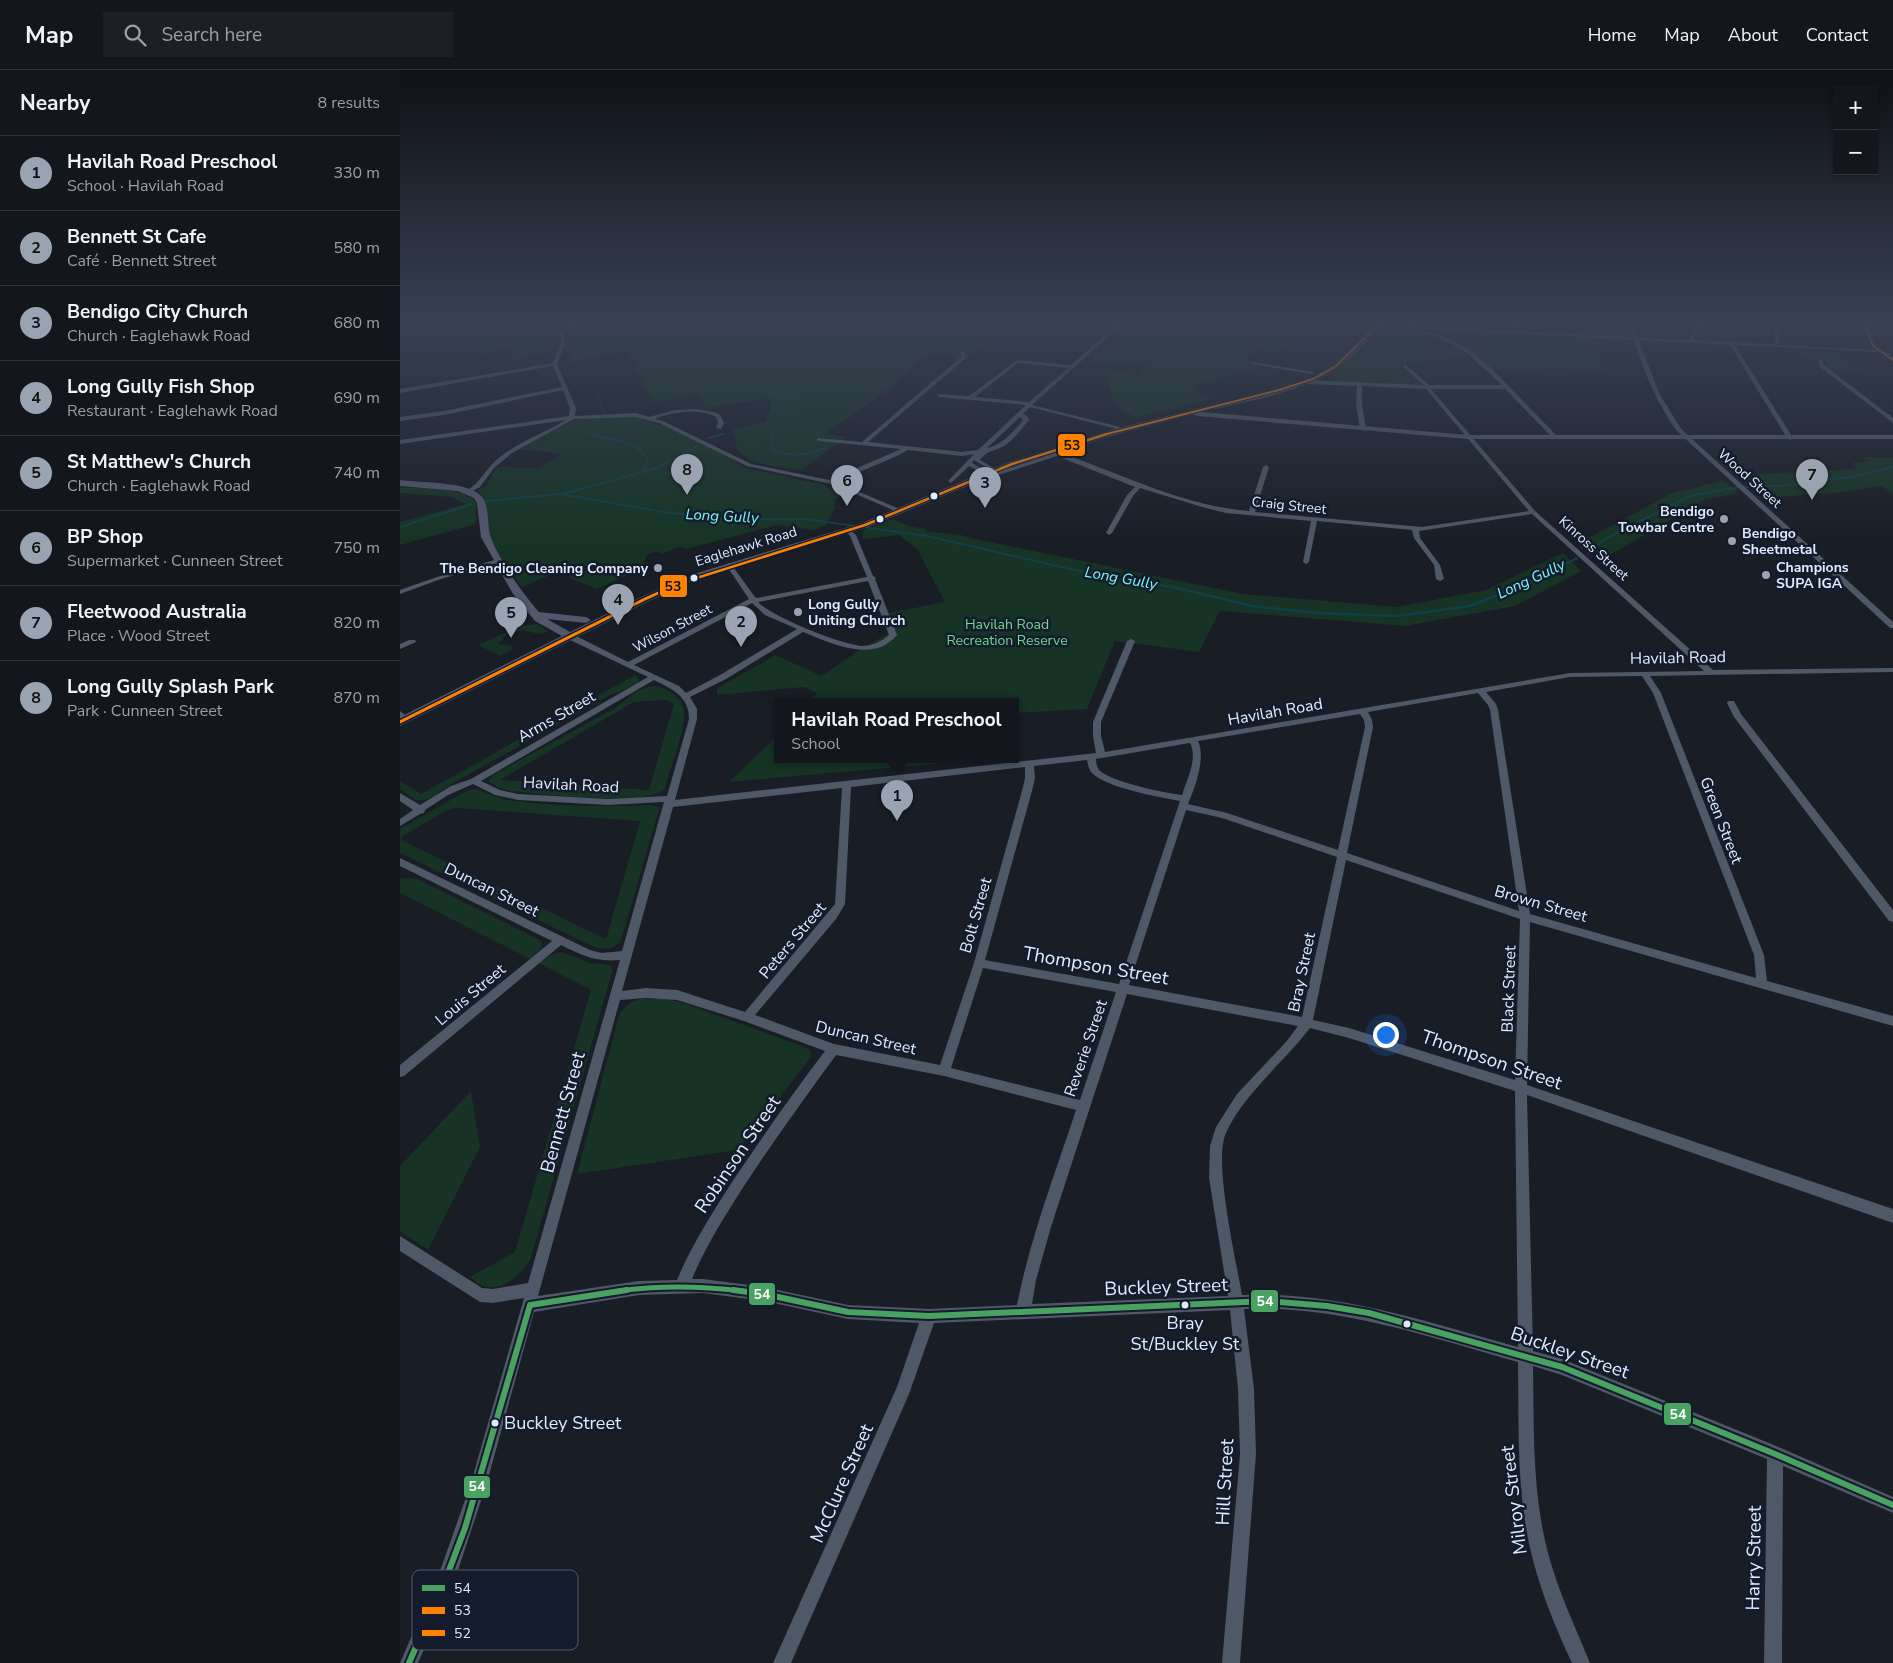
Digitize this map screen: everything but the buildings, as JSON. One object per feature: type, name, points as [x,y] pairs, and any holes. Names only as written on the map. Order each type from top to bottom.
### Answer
[{"type":"main road","name":"Eaglehawk Road","points":[[896,509],[951,481],[1054,453],[1114,432],[1248,394]]},
{"type":"main road","name":"Eaglehawk Road","points":[[400,714],[662,590],[729,564],[854,527],[974,479],[1001,462],[1117,427],[1257,394]]},
{"type":"main road","points":[[1190,411],[1210,416],[1468,438],[1893,437]]},
{"type":"main road","points":[[1001,462],[1044,452],[1054,453]]},
{"type":"main road","points":[[400,483],[448,487],[469,491],[480,500],[486,537],[498,561],[532,613],[542,621],[566,634]]},
{"type":"main road","name":"Eaglehawk Road","points":[[400,722],[566,634],[586,620],[652,588],[710,566],[854,527]]},
{"type":"main road","points":[[532,613],[564,620],[586,620]]},
{"type":"street","points":[[400,420],[532,394]]},
{"type":"street","points":[[568,394],[573,408],[572,418]]},
{"type":"street","points":[[864,443],[921,394]]},
{"type":"street","points":[[970,398],[975,394]]},
{"type":"street","points":[[951,481],[976,454],[1041,394]]},
{"type":"street","points":[[1359,394],[1363,429]]},
{"type":"street","name":"Kinross Street","points":[[1432,394],[1532,512],[1710,672]]},
{"type":"street","points":[[1512,394],[1556,438]]},
{"type":"street","name":"Wood Street","points":[[1659,394],[1666,412],[1686,438],[1893,626]]},
{"type":"street","points":[[1763,394],[1790,438]]},
{"type":"street","points":[[1859,394],[1893,421]]},
{"type":"street","points":[[939,395],[1029,405],[1117,427]]},
{"type":"street","points":[[651,418],[666,412],[709,412],[718,416],[721,423],[720,428]]},
{"type":"street","points":[[819,439],[976,454],[1002,445],[1026,420],[1024,416],[1019,414]]},
{"type":"street","points":[[400,442],[572,418],[622,415],[651,418],[749,464],[772,471],[830,482],[896,509]]},
{"type":"street","points":[[469,491],[480,485],[488,472],[501,460],[572,418]]},
{"type":"street","points":[[830,482],[895,455],[907,448]]},
{"type":"street","name":"Eaglehawk Road","points":[[974,479],[1054,453]]},
{"type":"street","name":"Craig Street","points":[[1054,453],[1139,486],[1210,508],[1251,514],[1415,529],[1438,528],[1532,512]]},
{"type":"street","points":[[976,454],[986,470]]},
{"type":"street","points":[[976,454],[977,459],[986,470]]},
{"type":"street","points":[[1251,514],[1266,467]]},
{"type":"street","points":[[1109,533],[1130,495],[1139,486]]},
{"type":"street","points":[[1306,562],[1314,520]]},
{"type":"street","points":[[729,564],[754,600],[766,612],[802,629],[853,648],[870,648],[884,642],[892,635],[889,618],[853,535],[854,527]]},
{"type":"street","points":[[1415,529],[1418,538],[1438,564],[1440,579]]},
{"type":"street","points":[[738,576],[752,558]]},
{"type":"street","points":[[400,592],[439,578],[498,561]]},
{"type":"street","name":"Wilson Street","points":[[628,665],[754,600],[872,578]]},
{"type":"street","points":[[566,634],[676,688],[686,696],[723,677],[802,629]]},
{"type":"street","points":[[1101,756],[1097,736],[1098,722],[1131,641]]},
{"type":"street","points":[[400,647],[412,642]]},
{"type":"street","name":"Havilah Road","points":[[474,781],[498,793],[511,796],[608,802],[669,802],[847,785],[1101,756],[1570,675],[1891,670]]},
{"type":"street","name":"Green Street","points":[[1644,673],[1657,693],[1759,955],[1762,982]]},
{"type":"street","name":"Arms Street","points":[[400,823],[460,792],[474,781],[654,677]]},
{"type":"street","name":"Black Street","points":[[1480,690],[1492,704],[1494,710],[1525,916],[1521,1088],[1526,1355]]},
{"type":"street","name":"Bennett Street","points":[[449,1570],[465,1528],[532,1297],[693,719],[692,708],[686,696]]},
{"type":"street","points":[[1731,703],[1737,715],[1893,918]]},
{"type":"street","name":"Bray Street","points":[[1236,1303],[1216,1178],[1216,1146],[1220,1131],[1241,1098],[1290,1045],[1307,1022],[1369,727],[1368,720],[1362,710]]},
{"type":"street","name":"Reverie Street","points":[[1023,1312],[1038,1245],[1198,760],[1198,752],[1193,740]]},
{"type":"street","name":"Brown Street","points":[[1091,757],[1094,770],[1104,777],[1162,794],[1342,856],[1525,916],[1762,982],[1893,1021]]},
{"type":"street","name":"Bolt Street","points":[[944,1071],[979,963],[1027,791],[1030,778],[1029,765]]},
{"type":"street","name":"Peters Street","points":[[747,1017],[840,904],[847,785]]},
{"type":"street","points":[[400,796],[421,811]]},
{"type":"street","points":[[400,873],[405,864]]},
{"type":"street","name":"Duncan Street","points":[[405,864],[594,956],[627,955]]},
{"type":"street","name":"Louis Street","points":[[400,1072],[560,940]]},
{"type":"street","name":"Thompson Street","points":[[979,963],[1307,1022],[1389,1044],[1893,1216]]},
{"type":"street","name":"Duncan Street","points":[[616,996],[646,993],[677,995],[747,1017],[833,1049],[944,1071],[1083,1106]]},
{"type":"street","name":"Robinson Street","points":[[682,1286],[706,1233],[762,1147],[833,1049]]},
{"type":"street","name":"Buckley Street","points":[[400,1243],[480,1295],[493,1296],[532,1297],[682,1286],[732,1288],[848,1312],[929,1316],[1236,1303],[1299,1303],[1369,1313],[1526,1355],[1562,1367],[1775,1454],[1893,1505]]},
{"type":"street","name":"Hill Street","points":[[1232,1663],[1248,1454],[1246,1389],[1236,1303]]},
{"type":"street","name":"McClure Street","points":[[782,1663],[904,1389],[929,1316]]},
{"type":"street","name":"Milroy Street","points":[[1526,1355],[1527,1461],[1533,1522],[1548,1584],[1581,1663]]},
{"type":"street","name":"Harry Street","points":[[1773,1663],[1775,1454]]},
{"type":"street","name":"Bennett Street","points":[[409,1663],[415,1650]]},
{"type":"green space","points":[[649,394],[882,394],[825,434],[847,437],[801,470],[776,467],[757,462],[749,459],[738,449],[734,429],[765,421],[771,409],[770,398],[706,408],[700,395],[653,402]]},
{"type":"green space","points":[[1111,394],[1204,394],[1212,399],[1135,418],[1115,406]]},
{"type":"green space","points":[[634,417],[661,425],[691,438],[745,468],[824,485],[841,496],[833,501],[836,503],[833,505],[836,506],[825,526],[814,530],[777,525],[687,549],[680,547],[661,554],[656,551],[647,555],[643,564],[646,566],[597,589],[572,579],[564,569],[522,587],[493,543],[488,530],[484,501],[478,490],[486,486],[497,467],[539,468],[562,454],[520,449],[570,422],[588,418]]},
{"type":"green space","points":[[1862,457],[1893,457],[1893,494],[1882,486],[1833,493],[1763,498],[1738,475],[1858,469],[1852,463],[1867,461]]},
{"type":"green space","points":[[1723,481],[1737,490],[1735,494],[1704,500],[1603,559],[1583,541],[1672,493]]},
{"type":"green space","points":[[400,487],[453,491],[463,494],[476,503],[476,524],[400,545],[400,522],[466,504],[452,497],[400,493]]},
{"type":"green space","name":"Havilah Road Recreation Reserve","points":[[893,519],[908,526],[927,529],[925,531],[961,535],[1243,594],[1397,607],[1486,590],[1563,553],[1581,571],[1515,606],[1405,626],[1220,611],[1199,652],[1115,641],[1087,709],[1019,713],[1019,698],[813,698],[817,693],[804,687],[717,695],[717,688],[776,655],[821,676],[861,649],[887,635],[888,631],[878,615],[945,602],[917,549],[899,535],[864,539],[862,535],[864,530]]},
{"type":"green space","points":[[537,624],[549,632],[539,634],[521,630],[502,637],[504,639],[498,644],[514,648],[501,656],[478,645],[520,626]]},
{"type":"green space","points":[[635,675],[640,679],[637,683],[610,695],[443,789],[435,796],[425,800],[416,800],[400,789],[400,781],[421,794]]},
{"type":"green space","points":[[656,686],[670,692],[683,706],[684,711],[683,727],[665,788],[656,794],[639,797],[593,798],[512,791],[499,788],[488,781],[493,775],[615,708],[637,691]],"holes":[[[667,700],[674,704],[649,790],[500,780],[634,702]]]},
{"type":"green space","points":[[774,739],[774,763],[945,763],[729,782]]},
{"type":"green space","points":[[474,789],[502,799],[543,804],[651,805],[658,807],[659,810],[620,943],[609,949],[596,948],[400,853],[400,829],[463,793]],"holes":[[[455,808],[640,821],[606,939],[401,840],[403,836],[447,810]]]},
{"type":"green space","points":[[400,879],[417,879],[538,939],[542,942],[541,948],[530,959],[400,893]]},
{"type":"green space","points":[[562,952],[590,963],[606,964],[612,967],[612,972],[531,1258],[523,1270],[512,1280],[498,1286],[483,1286],[470,1277],[515,1252],[591,990],[539,963],[550,955]]},
{"type":"green space","points":[[641,999],[664,999],[683,1003],[802,1046],[810,1050],[812,1056],[738,1150],[577,1174],[620,1012],[631,1002]]},
{"type":"green space","points":[[471,1091],[480,1147],[428,1250],[400,1231],[400,1166]]},
{"type":"waterway","points":[[598,394],[604,413]]},
{"type":"waterway","points":[[731,433],[748,430],[764,424],[777,415],[786,400],[772,394]]},
{"type":"waterway","points":[[773,435],[780,423],[800,399],[778,396]]},
{"type":"waterway","points":[[1128,408],[1139,415]]},
{"type":"waterway","points":[[591,434],[590,429],[603,417]]},
{"type":"waterway","points":[[591,434],[595,435]]},
{"type":"waterway","points":[[591,434],[625,442],[639,449],[648,463],[642,472]]},
{"type":"waterway","points":[[708,438],[721,434]]},
{"type":"waterway","points":[[773,434],[771,443],[773,450],[786,454],[800,455],[826,448]]},
{"type":"waterway","points":[[563,494],[657,468],[698,446]]},
{"type":"waterway","name":"Long Gully","points":[[1588,553],[1605,539],[1690,496],[1731,488],[1812,484],[1830,479],[1853,477],[1893,467]]},
{"type":"waterway","name":"Long Gully","points":[[1747,483],[1756,485]]},
{"type":"waterway","name":"Long Gully","points":[[486,501],[560,494],[653,510]]},
{"type":"waterway","name":"Long Gully","points":[[400,527],[472,504]]},
{"type":"waterway","name":"Long Gully","points":[[657,511],[718,519],[805,519],[855,526]]},
{"type":"waterway","name":"Long Gully","points":[[862,527],[927,536],[1075,570],[1135,581]]},
{"type":"waterway","name":"Long Gully","points":[[1534,581],[1577,558]]},
{"type":"waterway","name":"Long Gully","points":[[1128,579],[1177,588],[1252,606],[1317,613],[1397,616],[1470,606],[1536,579]]},
{"type":"transit line","name":"53","points":[[400,722],[645,599],[697,576],[865,525],[1012,464],[1114,432],[1262,394]]},
{"type":"transit line","name":"54","points":[[530,1305],[639,1288],[703,1286],[764,1294],[848,1312],[929,1316],[1267,1301],[1327,1306],[1369,1313],[1562,1367],[1775,1454],[1893,1505]]},
{"type":"transit line","name":"54","points":[[449,1570],[465,1528],[530,1305]]},
{"type":"transit line","name":"54","points":[[409,1663],[415,1650]]},
{"type":"place","name":"Long Gully Splash Park","points":[[687,495]]},
{"type":"place","name":"Fleetwood Australia","points":[[1812,500]]},
{"type":"place","name":"BP Shop","points":[[847,506]]},
{"type":"place","name":"Bendigo City Church","points":[[985,508]]},
{"type":"place","name":"Bendigo Towbar Centre","points":[[1724,519]]},
{"type":"place","name":"Bendigo Sheetmetal","points":[[1732,541]]},
{"type":"place","name":"The Bendigo Cleaning Company","points":[[658,568]]},
{"type":"place","name":"Champions SUPA IGA","points":[[1766,575]]},
{"type":"place","name":"Long Gully Uniting Church","points":[[798,612]]},
{"type":"place","name":"Long Gully Fish Shop","points":[[618,625]]},
{"type":"place","name":"St Matthew's Church","points":[[511,638]]},
{"type":"place","name":"Bennett St Cafe","points":[[741,647]]},
{"type":"place","name":"Havilah Road Preschool","points":[[897,821]]},
{"type":"place","name":"Bray St/Buckley St","points":[[1185,1305]]},
{"type":"place","name":"Buckley Street","points":[[495,1423]]}]
